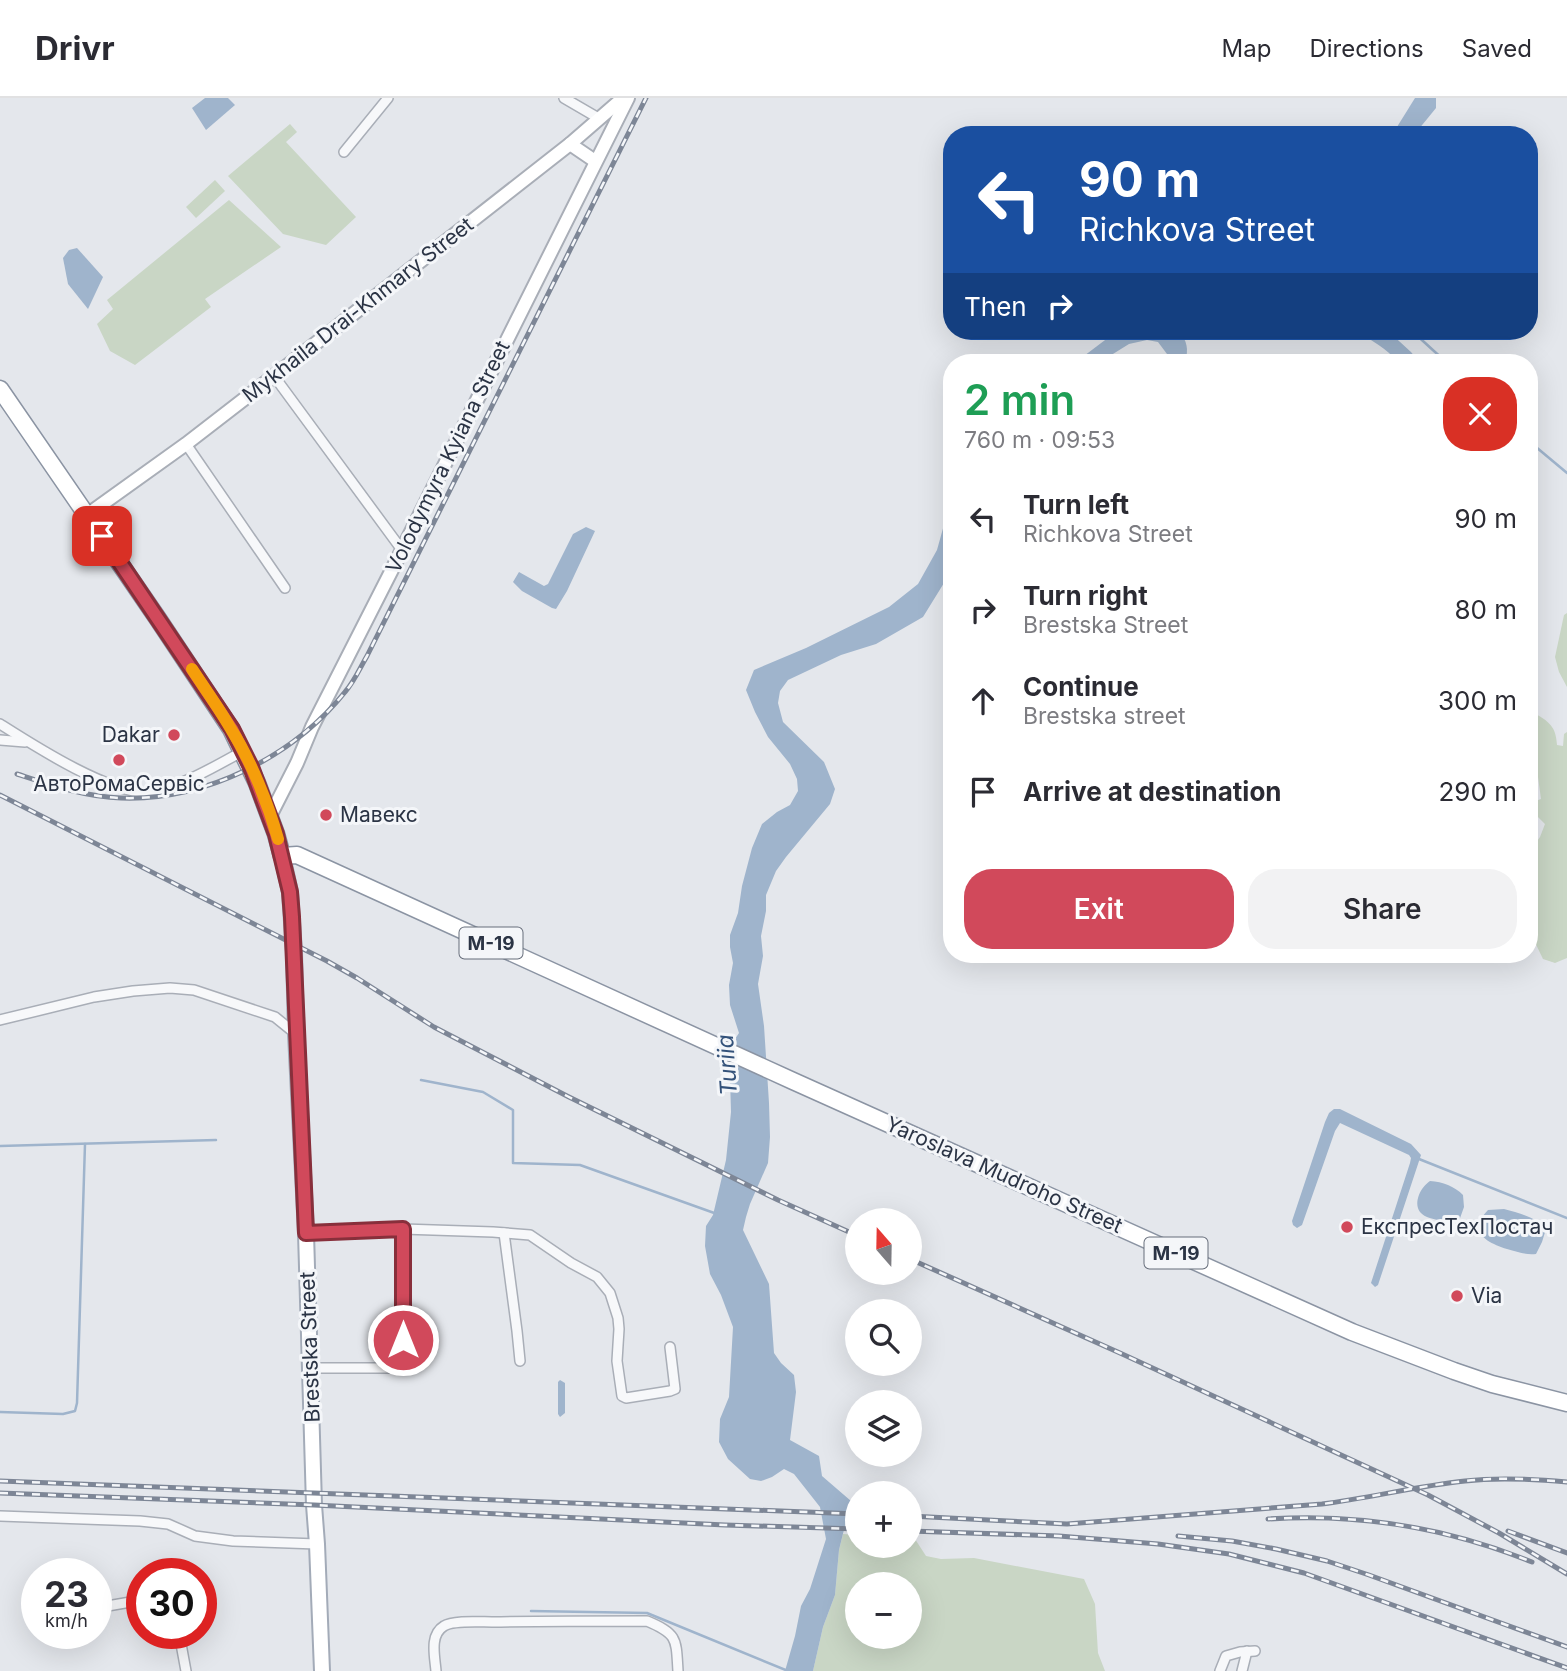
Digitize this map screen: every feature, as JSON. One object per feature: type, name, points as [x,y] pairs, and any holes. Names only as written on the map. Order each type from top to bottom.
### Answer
[{"type":"highway","points":[[0,388],[232,729],[251,767],[282,856]]},
{"type":"highway","name":"Yaroslava Mudroho Street","points":[[282,856],[298,855],[1352,1332],[1467,1375],[1567,1403]]},
{"type":"main road","name":"Mykhaila Drai-Khmary Street","points":[[87,515],[274,376],[626,98]]},
{"type":"main road","name":"Volodymyra Kyiana Street","points":[[270,816],[626,98]]},
{"type":"main road","points":[[570,144],[595,161]]},
{"type":"main road","name":"Brestska Street","points":[[282,856],[292,917],[322,1671]]},
{"type":"street","points":[[344,152],[388,98]]},
{"type":"street","points":[[564,98],[600,119]]},
{"type":"street","points":[[274,376],[402,550]]},
{"type":"street","points":[[186,444],[285,588]]},
{"type":"street","points":[[0,724],[74,767],[116,785],[139,791],[150,792],[178,783],[243,751]]},
{"type":"street","points":[[0,740],[30,743]]},
{"type":"street","points":[[0,1020],[133,991],[194,990],[275,1017],[296,1034]]},
{"type":"street","points":[[306,1233],[403,1229],[530,1235],[597,1277],[606,1287],[618,1318],[617,1361],[622,1396],[626,1398],[675,1389],[670,1346]]},
{"type":"street","points":[[311,1368],[403,1368],[403,1229]]},
{"type":"street","points":[[504,1233],[520,1362]]},
{"type":"street","points":[[0,1516],[140,1521],[168,1524],[195,1536],[233,1541],[317,1544]]},
{"type":"street","points":[[436,1671],[434,1640],[445,1625],[648,1621],[667,1630],[676,1642],[678,1671]]},
{"type":"street","points":[[182,1649],[186,1671]]},
{"type":"street","points":[[1220,1671],[1226,1656],[1251,1651],[1242,1671]]},
{"type":"green space","points":[[290,124],[297,132],[286,142],[356,217],[326,245],[283,234],[228,176]]},
{"type":"green space","points":[[215,180],[225,191],[196,218],[186,207]]},
{"type":"green space","points":[[229,200],[281,247],[205,299],[211,307],[135,365],[110,351],[97,324],[113,309],[107,300]]},
{"type":"green space","points":[[1567,613],[1567,687],[1555,657],[1564,615]]},
{"type":"green space","points":[[1538,715],[1552,727],[1557,745],[1563,746],[1564,734],[1567,732],[1567,958],[1555,963],[1543,959],[1538,949],[1538,840],[1545,824],[1538,817],[1538,800],[1541,799],[1538,777]]},
{"type":"green space","points":[[843,1534],[845,1558],[922,1558],[922,1550],[926,1556],[941,1559],[974,1558],[1084,1579],[1095,1604],[1098,1653],[1105,1671],[813,1671],[823,1627],[835,1595]]},
{"type":"water","points":[[205,98],[228,98],[235,105],[206,130],[192,108]]},
{"type":"water","points":[[1415,98],[1436,98],[1436,108],[1421,126],[1398,126]]},
{"type":"water","points":[[77,248],[103,277],[88,309],[68,284],[63,258],[69,250]]},
{"type":"water","points":[[1105,340],[1147,340],[1129,344],[1113,354],[1087,354]]},
{"type":"water","points":[[1147,340],[1185,340],[1187,354],[1167,354],[1158,342]]},
{"type":"water","points":[[1371,340],[1398,340],[1413,354],[1390,354]]},
{"type":"water","points":[[586,527],[595,531],[556,609],[522,591],[513,582],[519,572],[544,586],[548,584],[573,534]]},
{"type":"water","points":[[943,528],[943,585],[923,617],[876,644],[841,655],[788,680],[780,691],[778,703],[783,722],[824,762],[835,789],[830,804],[776,871],[766,895],[761,936],[763,956],[758,984],[764,1026],[770,1137],[768,1163],[750,1204],[743,1230],[769,1284],[774,1353],[794,1375],[796,1392],[790,1440],[819,1456],[822,1476],[845,1496],[845,1526],[839,1550],[835,1595],[823,1627],[813,1671],[785,1671],[801,1606],[810,1589],[826,1539],[820,1507],[794,1474],[784,1469],[761,1481],[750,1479],[728,1459],[719,1442],[720,1419],[729,1397],[733,1327],[710,1274],[705,1246],[706,1226],[713,1215],[726,1160],[731,1112],[733,1042],[739,1033],[730,1005],[729,985],[733,963],[730,935],[738,913],[752,848],[762,824],[790,805],[798,791],[797,779],[790,764],[768,737],[746,690],[754,670],[889,607],[918,584],[937,550]]},
{"type":"water","points":[[1334,1109],[1340,1109],[1411,1144],[1421,1155],[1378,1285],[1375,1287],[1371,1283],[1410,1163],[1409,1155],[1340,1123],[1302,1225],[1297,1228],[1292,1221],[1325,1122]]},
{"type":"water","points":[[1430,1181],[1448,1185],[1463,1195],[1464,1207],[1459,1221],[1443,1222],[1420,1212],[1417,1204],[1419,1195]]},
{"type":"water","points":[[1504,1209],[1532,1218],[1546,1229],[1536,1254],[1507,1249],[1482,1235],[1479,1224],[1488,1210]]},
{"type":"water","points":[[560,1380],[565,1383],[565,1413],[560,1417],[558,1382]]},
{"type":"waterway","points":[[1422,340],[1437,354]]},
{"type":"waterway","points":[[1538,449],[1567,473]]},
{"type":"waterway","points":[[421,1080],[483,1092],[513,1110],[513,1163],[580,1165],[717,1214]]},
{"type":"waterway","points":[[0,1146],[216,1140]]},
{"type":"waterway","points":[[0,1412],[63,1414],[75,1411],[85,1144]]},
{"type":"waterway","points":[[1419,1159],[1567,1218]]},
{"type":"waterway","points":[[531,1611],[647,1613],[788,1671]]},
{"type":"railway","points":[[17,774],[68,790],[108,797],[153,797],[184,792],[245,771],[300,736],[324,715],[348,688],[367,656],[646,98]]},
{"type":"railway","points":[[0,795],[327,961],[434,1027],[567,1096],[845,1230]]},
{"type":"railway","points":[[922,1264],[1428,1495],[1567,1574]]},
{"type":"railway","points":[[922,1517],[1067,1524],[1322,1504],[1478,1480],[1567,1482]]},
{"type":"railway","points":[[0,1481],[845,1514]]},
{"type":"railway","points":[[0,1493],[845,1529]]},
{"type":"railway","points":[[1268,1519],[1335,1518],[1402,1526],[1468,1540],[1532,1562]]},
{"type":"railway","points":[[922,1531],[1059,1536],[1158,1544],[1229,1554],[1304,1573],[1567,1668]]},
{"type":"railway","points":[[1508,1531],[1567,1553]]},
{"type":"railway","points":[[1178,1536],[1232,1541],[1327,1561],[1567,1647]]},
{"type":"slow traffic","points":[[192,669],[232,729],[251,767],[278,839]]},
{"type":"place","name":"Dakar","points":[[174,735]]},
{"type":"place","name":"АвтоРомаСервіс","points":[[119,760]]},
{"type":"place","name":"Мавекс","points":[[326,815]]},
{"type":"place","name":"ЕкспресТехПостач","points":[[1347,1227]]},
{"type":"place","name":"Via","points":[[1457,1296]]},
{"type":"route","points":[[102,536],[232,729],[251,767],[270,816],[290,892],[306,1233],[403,1229],[403,1340]]},
{"type":"water label","name":"Turiia","points":[[727,1065]]}]
